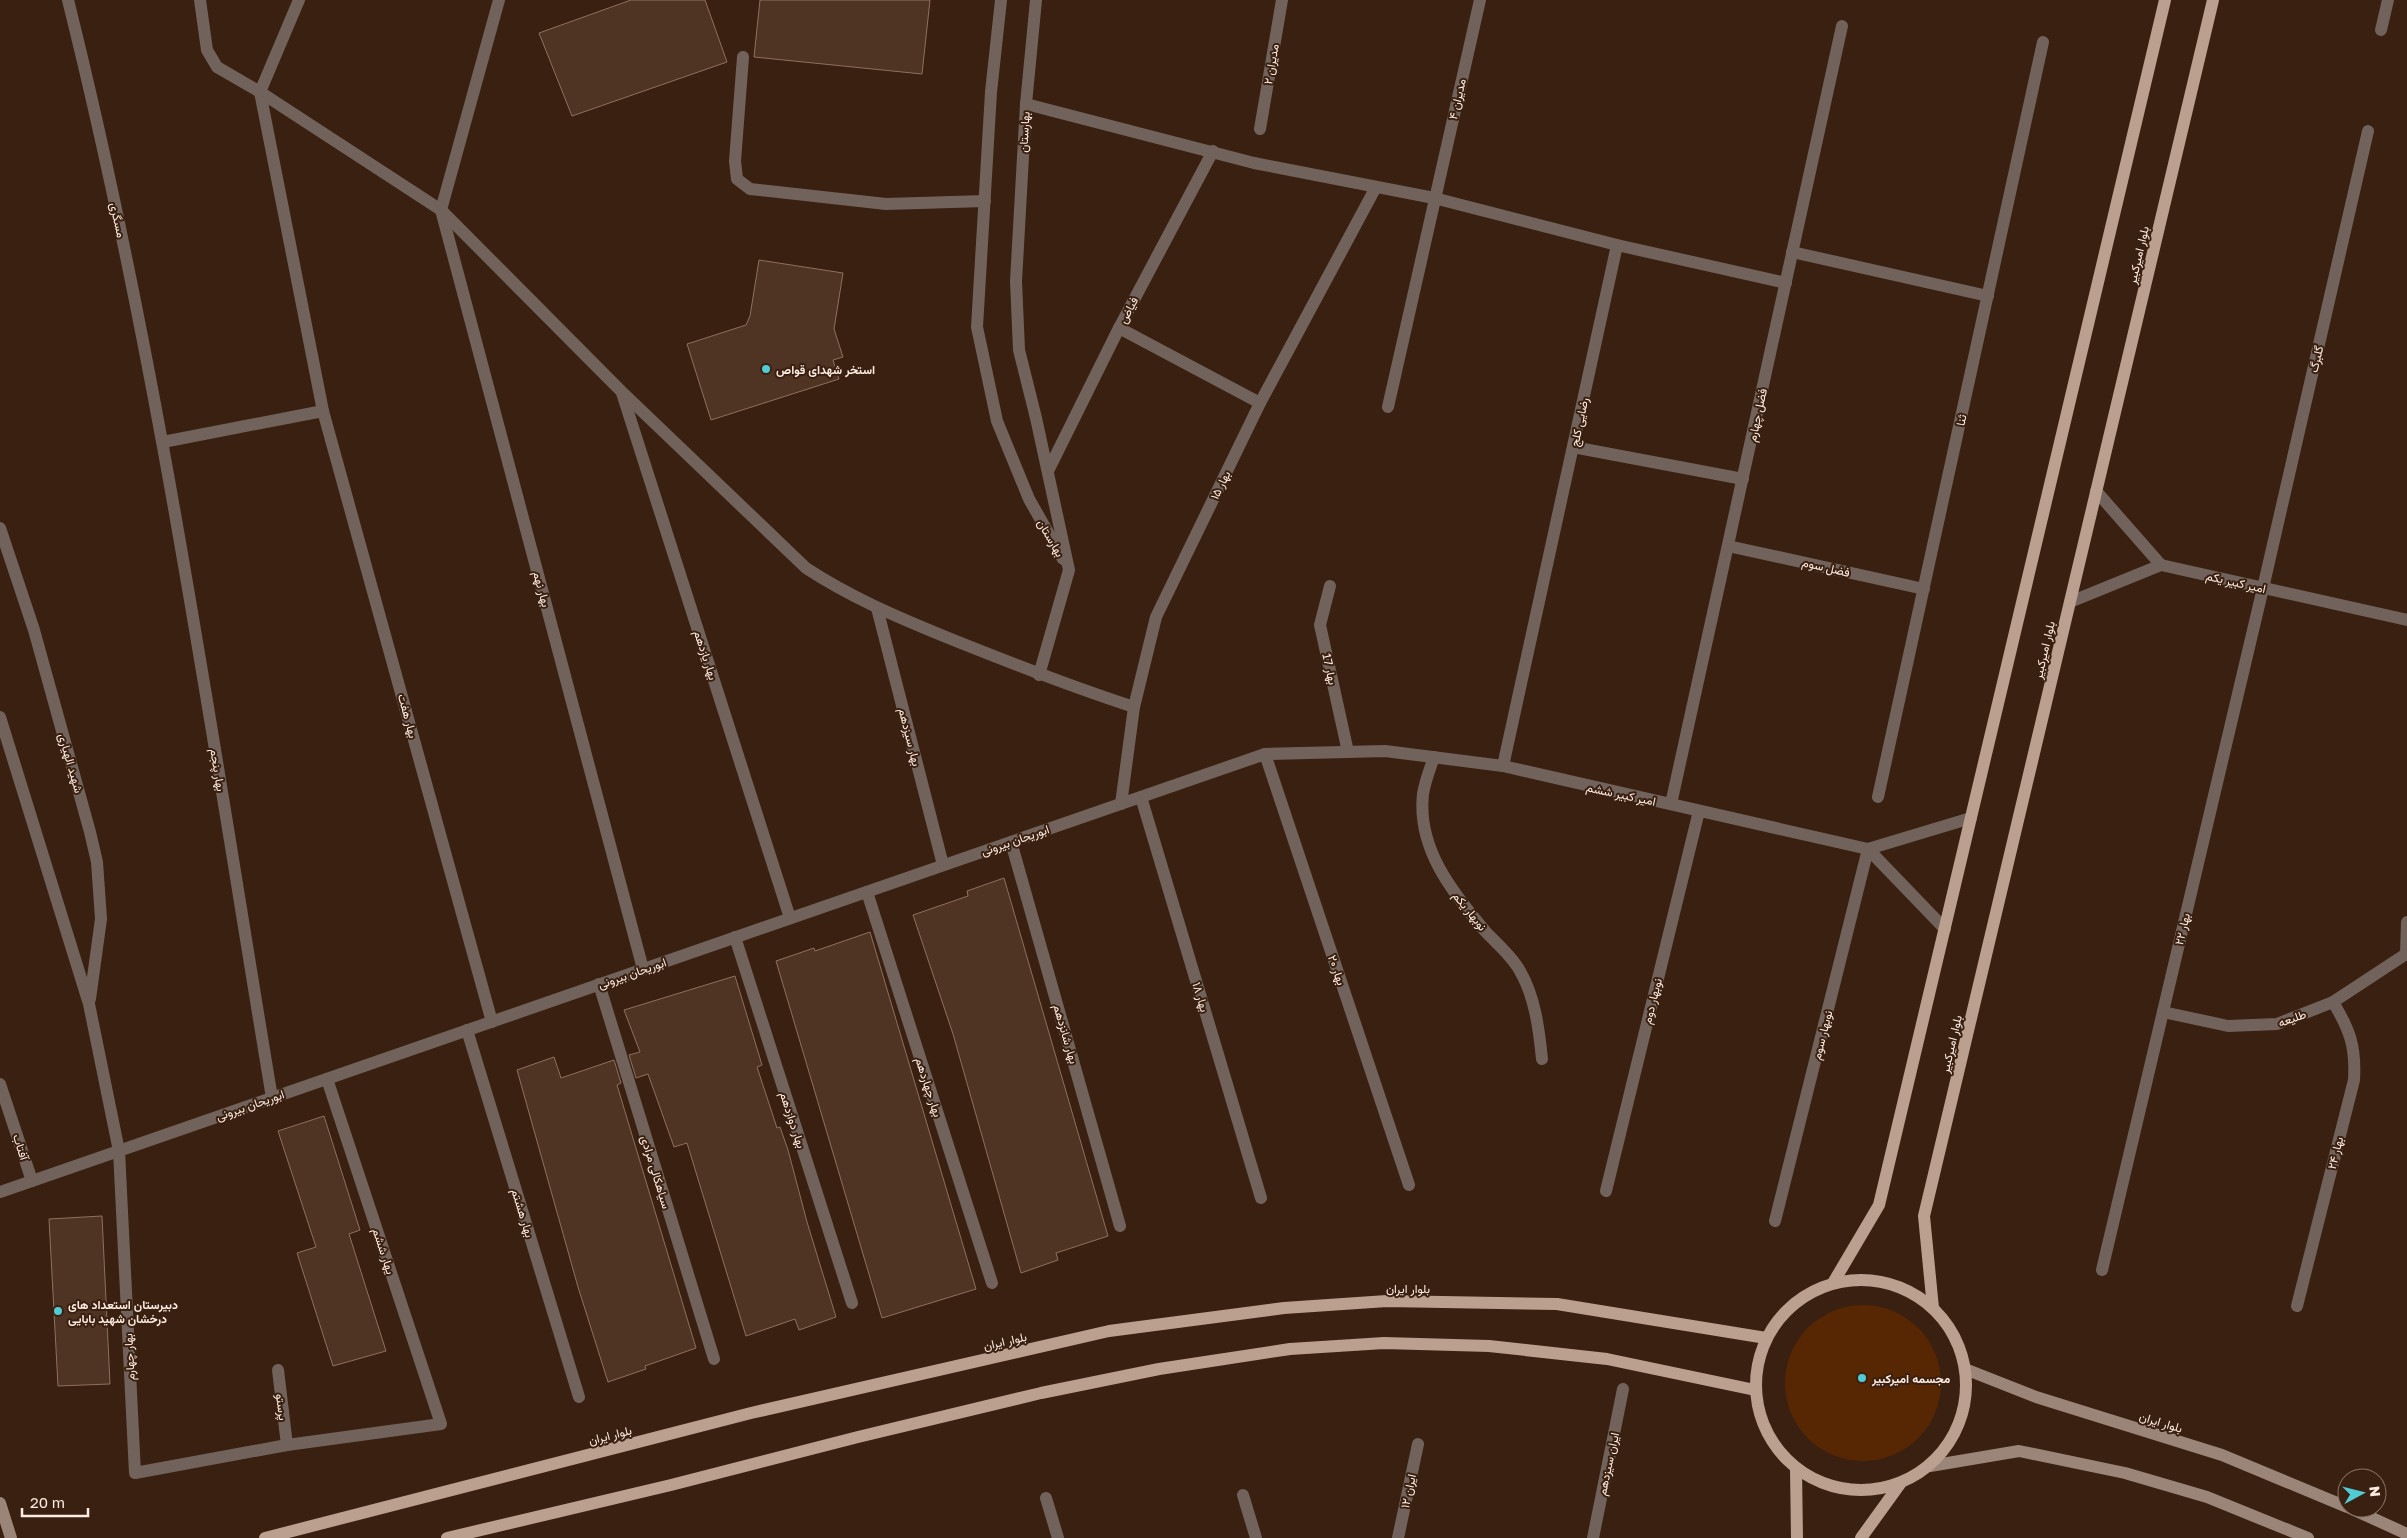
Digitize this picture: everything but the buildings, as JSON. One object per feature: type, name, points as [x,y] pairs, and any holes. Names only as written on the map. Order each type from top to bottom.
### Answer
[{"type":"main road","points":[[1834,1283],[1879,1205],[2165,0]]},
{"type":"main road","name":"بلوار امیرکبیر","points":[[1933,1308],[1924,1216],[2213,0]]},
{"type":"main road","points":[[1869,1279],[1903,1288],[1933,1308],[1954,1336],[1965,1369],[1962,1413],[1952,1438],[1930,1466],[1900,1484],[1864,1492],[1828,1486],[1796,1469],[1775,1448],[1761,1420],[1755,1390],[1755,1381],[1766,1338],[1783,1313],[1806,1294],[1834,1283],[1869,1279]]},
{"type":"main road","name":"بلوار ایران","points":[[265,1538],[751,1413],[1109,1331],[1158,1324],[1284,1308],[1387,1301],[1547,1304],[1766,1338]]},
{"type":"main road","points":[[447,1538],[671,1486],[858,1437],[1041,1393],[1160,1369],[1290,1349],[1384,1343],[1489,1346],[1607,1359],[1755,1390]]},
{"type":"main road","name":"بلوار ایران","points":[[1965,1369],[2036,1397],[2222,1455],[2337,1502]]},
{"type":"main road","points":[[1930,1466],[2019,1451],[2125,1473],[2207,1497],[2308,1538]]},
{"type":"main road","points":[[1796,1469],[1797,1538]]},
{"type":"main road","points":[[1861,1538],[1900,1484]]},
{"type":"main road","points":[[0,1503],[11,1537]]},
{"type":"main road","name":"بلوار ایران","points":[[2373,1518],[2407,1534]]},
{"type":"street","name":"مسگری","points":[[68,0],[96,111],[163,442]]},
{"type":"street","points":[[200,0],[207,50],[217,67],[260,92],[441,210],[622,391],[806,568],[834,587],[876,608],[1039,675],[1134,707]]},
{"type":"street","points":[[260,92],[299,0]]},
{"type":"street","points":[[441,210],[499,0]]},
{"type":"street","name":"بهارستان","points":[[1001,0],[991,92],[977,327],[998,421],[1029,500],[1069,570]]},
{"type":"street","name":"بهارستان","points":[[1036,0],[1026,104],[1016,281],[1019,350],[1069,570]]},
{"type":"street","name":"مدیران ۲","points":[[1260,129],[1282,0]]},
{"type":"street","name":"مدیران ۴","points":[[1388,407],[1480,0]]},
{"type":"street","points":[[2381,30],[2388,0]]},
{"type":"street","name":"فضل چهارم","points":[[1671,804],[1842,26]]},
{"type":"street","name":"ثنا","points":[[1878,797],[2044,42]]},
{"type":"street","points":[[743,57],[734,161],[737,179],[750,189],[886,204],[984,201]]},
{"type":"street","name":"بهار هفت","points":[[260,92],[323,411],[492,1022]]},
{"type":"street","points":[[1026,104],[1254,163],[1434,198],[1617,245],[1786,283]]},
{"type":"street","name":"گلبرگ","points":[[2263,588],[2368,131]]},
{"type":"street","name":"فیاض","points":[[1048,471],[1119,328],[1213,151]]},
{"type":"street","name":"بهار ۱۵","points":[[1121,804],[1134,707],[1156,617],[1260,403],[1376,187]]},
{"type":"street","name":"بهار نهم","points":[[441,210],[643,969]]},
{"type":"street","name":"رضایی کلج","points":[[1503,766],[1617,245]]},
{"type":"street","points":[[1792,252],[1988,296]]},
{"type":"street","points":[[1119,328],[1260,403]]},
{"type":"street","name":"بهار یازدهم","points":[[622,391],[790,918]]},
{"type":"street","points":[[163,442],[323,411]]},
{"type":"street","name":"بهار پنجم","points":[[163,442],[272,1098]]},
{"type":"street","points":[[1573,447],[1742,479]]},
{"type":"street","points":[[2070,602],[2161,566],[2096,492]]},
{"type":"street","name":"شهید الهیاری","points":[[0,528],[34,630],[97,862],[101,919],[89,1004]]},
{"type":"street","name":"فضل سوم","points":[[1728,546],[1924,589]]},
{"type":"street","name":"امیر کبیر یکم","points":[[2161,566],[2407,620]]},
{"type":"street","points":[[1039,675],[1069,570]]},
{"type":"street","name":"بهار 17","points":[[1330,586],[1320,625],[1348,752]]},
{"type":"street","name":"بهار ۲۲","points":[[2102,1270],[2263,588]]},
{"type":"street","name":"بهار سیزدهم","points":[[876,608],[943,865]]},
{"type":"street","name":"شهید الهیاری","points":[[0,717],[89,1004],[119,1150]]},
{"type":"street","name":"امیر کبیر ششم","points":[[1265,754],[1385,751],[1503,766],[1868,849],[1971,818]]},
{"type":"street","name":"ابوریحان بیرونی","points":[[0,1192],[1265,754]]},
{"type":"street","name":"بهار ۲۰","points":[[1265,754],[1409,1185]]},
{"type":"street","name":"نوبهار یکم","points":[[1434,757],[1423,792],[1423,815],[1429,846],[1439,871],[1470,913],[1520,970],[1537,1017],[1542,1059]]},
{"type":"street","name":"بهار ۱۸","points":[[1142,797],[1260,1198]]},
{"type":"street","name":"نوبهار دوم","points":[[1606,1191],[1699,811]]},
{"type":"street","name":"بهار شانزدهم","points":[[1011,842],[1120,1226]]},
{"type":"street","points":[[1868,849],[1945,929]]},
{"type":"street","name":"نوبهار سوم","points":[[1775,1221],[1868,849]]},
{"type":"street","name":"بهار چهاردهم","points":[[867,892],[992,1283]]},
{"type":"street","points":[[2406,954],[2407,922]]},
{"type":"street","name":"بهار دوازدهم","points":[[735,938],[852,1303]]},
{"type":"street","name":"طلیعه","points":[[2163,1012],[2228,1026],[2277,1024],[2333,1002],[2406,954]]},
{"type":"street","name":"سیاهکالی مرادی","points":[[599,984],[714,1359]]},
{"type":"street","name":"بهار ۲۴","points":[[2297,1306],[2354,1080],[2355,1060],[2352,1040],[2345,1022],[2333,1002]]},
{"type":"street","name":"بهار هشتم","points":[[467,1030],[579,1397]]},
{"type":"street","name":"یهار ششم","points":[[287,1445],[441,1424],[327,1079]]},
{"type":"street","name":"آفتاب","points":[[0,1084],[32,1181]]},
{"type":"street","name":"بهار چهارم","points":[[119,1150],[135,1473],[287,1445]]},
{"type":"street","name":"پرستو","points":[[278,1370],[287,1445]]},
{"type":"street","name":"ایران سیزدهم","points":[[1593,1538],[1623,1389]]},
{"type":"street","name":"ایران ۱۲","points":[[1398,1538],[1418,1444]]},
{"type":"street","points":[[1243,1495],[1256,1538]]},
{"type":"street","points":[[1046,1498],[1058,1538]]},
{"type":"shaded area","points":[[1855,1305],[1871,1305],[1886,1308],[1900,1314],[1918,1328],[1932,1346],[1938,1360],[1941,1383],[1938,1406],[1932,1420],[1918,1438],[1900,1452],[1886,1458],[1871,1461],[1855,1461],[1840,1458],[1826,1452],[1808,1438],[1798,1426],[1788,1406],[1785,1391],[1785,1375],[1788,1360],[1794,1346],[1808,1328],[1820,1318],[1840,1308]]},
{"type":"place","name":"استخر شهدای قواص","points":[[766,369]]},
{"type":"place","name":"دبیرستان استعداد های درخشان شهید بابایی","points":[[58,1311]]},
{"type":"place","name":"مجسمه امیرکبیر","points":[[1862,1378]]}]
